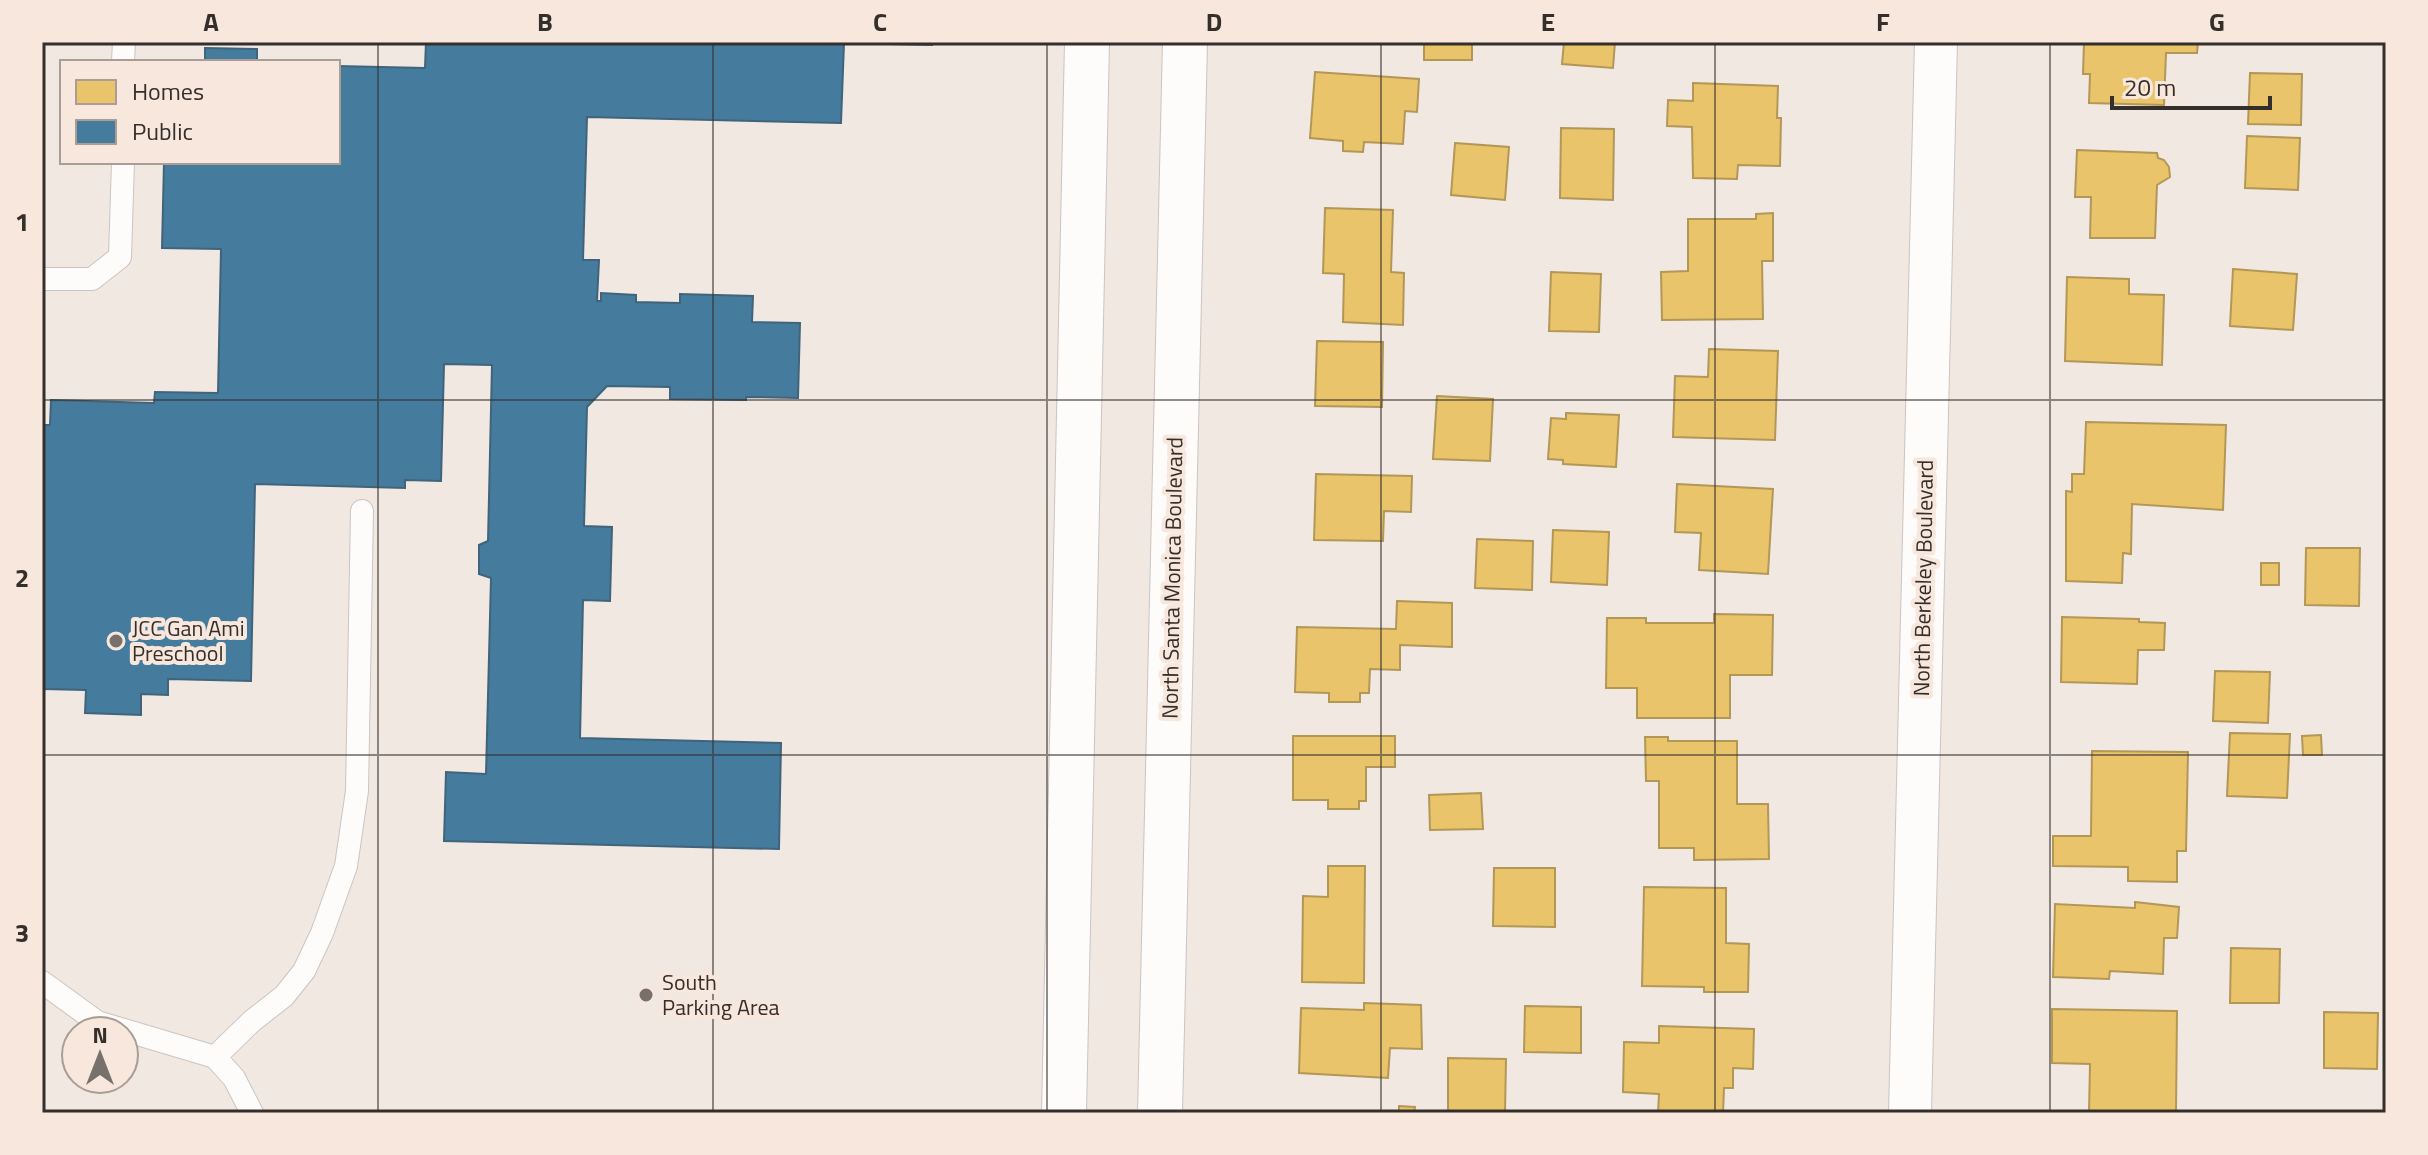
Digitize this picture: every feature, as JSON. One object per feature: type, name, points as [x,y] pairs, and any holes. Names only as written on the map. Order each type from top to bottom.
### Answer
[{"type":"street","points":[[1064,1113],[1087,42]]},
{"type":"street","name":"North Santa Monica Boulevard","points":[[1160,1113],[1185,42]]},
{"type":"street","name":"North Berkeley Boulevard","points":[[1910,1113],[1936,42]]},
{"type":"lane","points":[[42,279],[92,279],[120,257],[123,164]]},
{"type":"lane","points":[[215,1057],[252,1021],[284,996],[304,971],[322,933],[346,866],[357,791],[362,511]]},
{"type":"lane","points":[[42,982],[97,1022],[215,1057],[234,1078],[252,1113]]},
{"type":"building: Homes","points":[[1424,42],[1472,42],[1472,60],[1424,60]]},
{"type":"building: Homes","points":[[1564,42],[1615,42],[1613,68],[1562,64]]},
{"type":"building: Homes","points":[[2084,42],[2198,42],[2197,53],[2166,53],[2164,105],[2089,103],[2090,74],[2083,74]]},
{"type":"building: Homes","points":[[1315,72],[1419,79],[1417,112],[1405,111],[1403,144],[1364,142],[1363,152],[1343,151],[1343,141],[1310,138]]},
{"type":"building: Homes","points":[[2250,73],[2302,74],[2301,125],[2248,124]]},
{"type":"building: Homes","points":[[1693,83],[1778,86],[1780,166],[1738,165],[1737,179],[1693,178],[1692,127],[1667,126],[1668,100],[1693,101]]},
{"type":"building: Homes","points":[[1561,128],[1614,129],[1613,200],[1560,198]]},
{"type":"building: Homes","points":[[2247,136],[2300,138],[2298,190],[2245,188]]},
{"type":"building: Homes","points":[[1455,143],[1509,147],[1505,200],[1451,195]]},
{"type":"building: Homes","points":[[2077,150],[2157,153],[2158,158],[2164,160],[2170,177],[2157,185],[2155,238],[2090,238],[2091,197],[2075,197]]},
{"type":"building: Homes","points":[[1325,208],[1393,210],[1391,272],[1404,273],[1403,325],[1343,322],[1344,274],[1323,273]]},
{"type":"building: Homes","points":[[1773,213],[1773,261],[1762,261],[1763,319],[1662,320],[1661,272],[1688,271],[1688,219],[1756,219],[1756,214]]},
{"type":"building: Homes","points":[[2233,269],[2297,274],[2293,330],[2230,326]]},
{"type":"building: Homes","points":[[1551,272],[1601,274],[1599,332],[1549,331]]},
{"type":"building: Homes","points":[[2067,277],[2129,279],[2129,294],[2164,295],[2162,365],[2065,361]]},
{"type":"building: Homes","points":[[1317,341],[1383,342],[1382,407],[1315,406]]},
{"type":"building: Homes","points":[[1709,349],[1778,351],[1775,440],[1673,437],[1675,376],[1708,377]]},
{"type":"building: Homes","points":[[1437,396],[1493,399],[1490,461],[1433,459]]},
{"type":"building: Homes","points":[[1566,413],[1619,415],[1616,467],[1563,464],[1563,460],[1548,459],[1551,418],[1566,419]]},
{"type":"building: Homes","points":[[2086,422],[2226,425],[2223,510],[2132,504],[2131,554],[2123,553],[2122,583],[2066,581],[2066,491],[2072,492],[2072,474],[2084,474]]},
{"type":"building: Homes","points":[[1316,474],[1412,476],[1411,512],[1384,511],[1383,541],[1314,540]]},
{"type":"building: Homes","points":[[1677,484],[1773,489],[1768,574],[1699,570],[1701,533],[1675,532]]},
{"type":"building: Homes","points":[[1553,530],[1609,532],[1607,585],[1551,582]]},
{"type":"building: Homes","points":[[1477,539],[1533,541],[1532,590],[1475,588]]},
{"type":"building: Homes","points":[[2306,548],[2360,548],[2359,606],[2305,605]]},
{"type":"building: Homes","points":[[2261,563],[2279,563],[2279,585],[2261,585]]},
{"type":"building: Homes","points":[[1397,601],[1452,603],[1452,647],[1400,645],[1400,670],[1370,669],[1369,693],[1360,693],[1360,702],[1329,702],[1329,693],[1295,692],[1297,627],[1396,629]]},
{"type":"building: Homes","points":[[1714,614],[1773,615],[1772,675],[1730,675],[1730,718],[1637,718],[1637,688],[1606,688],[1607,618],[1646,618],[1646,623],[1714,623]]},
{"type":"building: Homes","points":[[2062,617],[2139,619],[2139,622],[2165,623],[2164,650],[2138,650],[2137,684],[2061,682]]},
{"type":"building: Homes","points":[[2215,671],[2270,672],[2268,723],[2213,721]]},
{"type":"building: Homes","points":[[2230,733],[2290,734],[2287,798],[2227,796]]},
{"type":"building: Homes","points":[[2321,735],[2322,755],[2303,755],[2302,736]]},
{"type":"building: Homes","points":[[1293,736],[1395,736],[1395,767],[1366,767],[1366,801],[1359,801],[1359,809],[1328,809],[1328,800],[1293,800]]},
{"type":"building: Homes","points":[[1645,737],[1668,737],[1668,741],[1737,741],[1737,804],[1768,804],[1769,859],[1694,860],[1694,848],[1659,848],[1659,781],[1646,781]]},
{"type":"building: Homes","points":[[2092,751],[2188,752],[2186,851],[2177,851],[2177,882],[2128,881],[2128,867],[2053,866],[2053,836],[2091,836]]},
{"type":"building: Homes","points":[[1481,793],[1483,829],[1430,830],[1429,795]]},
{"type":"building: Homes","points":[[1328,866],[1365,866],[1364,983],[1302,982],[1303,896],[1328,897]]},
{"type":"building: Homes","points":[[1494,868],[1555,868],[1555,927],[1493,926]]},
{"type":"building: Homes","points":[[1644,887],[1726,888],[1726,943],[1749,944],[1748,992],[1704,992],[1704,987],[1642,986]]},
{"type":"building: Homes","points":[[2135,902],[2179,907],[2177,938],[2164,938],[2163,974],[2110,971],[2109,979],[2053,977],[2055,904],[2135,908]]},
{"type":"building: Homes","points":[[2231,948],[2280,949],[2279,1003],[2230,1003]]},
{"type":"building: Homes","points":[[1364,1003],[1421,1005],[1422,1049],[1390,1048],[1388,1078],[1299,1073],[1301,1008],[1364,1010]]},
{"type":"building: Homes","points":[[1525,1006],[1581,1007],[1581,1053],[1524,1052]]},
{"type":"building: Homes","points":[[2052,1009],[2177,1011],[2176,1113],[2089,1113],[2090,1064],[2052,1063]]},
{"type":"building: Homes","points":[[2324,1012],[2378,1013],[2377,1069],[2324,1068]]},
{"type":"building: Homes","points":[[1659,1026],[1754,1029],[1753,1069],[1733,1068],[1733,1088],[1724,1088],[1723,1113],[1658,1113],[1659,1094],[1623,1092],[1624,1042],[1659,1043]]},
{"type":"building: Homes","points":[[1448,1058],[1506,1059],[1505,1113],[1448,1113]]},
{"type":"building: Homes","points":[[1399,1106],[1415,1107],[1414,1113],[1399,1113]]},
{"type":"building: Public","points":[[426,42],[932,42],[932,45],[844,43],[841,123],[587,117],[583,260],[599,260],[597,301],[601,301],[601,293],[636,295],[636,302],[680,303],[680,294],[753,296],[752,322],[800,323],[798,398],[670,399],[670,387],[607,386],[587,407],[584,526],[612,527],[610,601],[583,600],[580,738],[781,743],[779,849],[444,841],[446,772],[486,774],[491,578],[479,574],[479,545],[488,541],[492,365],[444,364],[441,481],[405,480],[405,488],[255,484],[251,681],[168,679],[168,695],[141,694],[141,715],[85,713],[86,690],[44,689],[42,425],[50,425],[51,400],[154,403],[155,392],[218,393],[221,249],[162,248],[164,164],[340,164],[340,66],[425,68]]},
{"type":"building: Public","points":[[205,48],[257,49],[257,60],[205,60]]},
{"type":"place","name":"JCC Gan Ami Preschool","points":[[116,641]]},
{"type":"place","name":"South Parking Area","points":[[646,995]]}]
